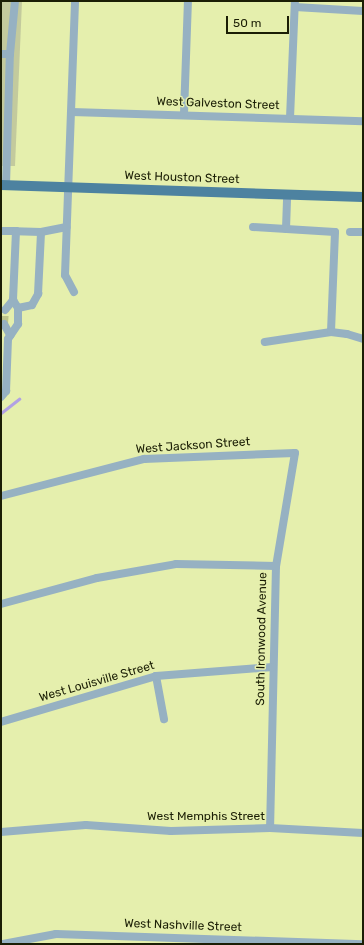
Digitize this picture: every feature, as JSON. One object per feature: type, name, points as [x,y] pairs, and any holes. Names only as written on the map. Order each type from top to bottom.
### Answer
[{"type":"main road","name":"West Houston Street","points":[[4,185],[363,197]]},
{"type":"street","points":[[4,185],[10,54],[15,1]]},
{"type":"street","points":[[74,292],[65,275],[75,1]]},
{"type":"street","points":[[184,114],[188,1]]},
{"type":"street","points":[[290,118],[295,4],[363,11]]},
{"type":"street","points":[[1,54],[10,54]]},
{"type":"street","name":"West Galveston Street","points":[[72,112],[184,114],[363,121]]},
{"type":"street","points":[[286,229],[287,194]]},
{"type":"street","points":[[1,231],[41,232],[67,227]]},
{"type":"street","points":[[253,227],[335,232],[331,332]]},
{"type":"street","points":[[1,397],[6,391],[8,339],[18,324],[18,308],[13,300],[16,231]]},
{"type":"street","points":[[18,308],[32,306],[38,294],[41,232]]},
{"type":"street","points":[[350,232],[363,232]]},
{"type":"street","points":[[5,310],[13,300]]},
{"type":"street","points":[[4,324],[10,335]]},
{"type":"street","points":[[266,342],[331,332],[347,334],[363,340]]},
{"type":"street","name":"West Jackson Street","points":[[1,496],[144,459],[294,453]]},
{"type":"street","name":"South Ironwood Avenue","points":[[270,828],[276,566],[294,453]]},
{"type":"street","points":[[1,604],[97,578],[176,564],[276,566]]},
{"type":"street","name":"West Louisville Street","points":[[1,722],[156,676],[273,667]]},
{"type":"street","points":[[156,676],[164,718]]},
{"type":"street","name":"West Memphis Street","points":[[1,832],[86,825],[171,831],[270,828],[363,833]]},
{"type":"street","name":"West Nashville Street","points":[[3,944],[56,934],[363,944]]},
{"type":"green space","points":[[1,1],[22,1],[15,166],[1,166]]},
{"type":"waterway","points":[[1,413],[19,399]]},
{"type":"tunnel","points":[[4,324],[5,310]]}]
